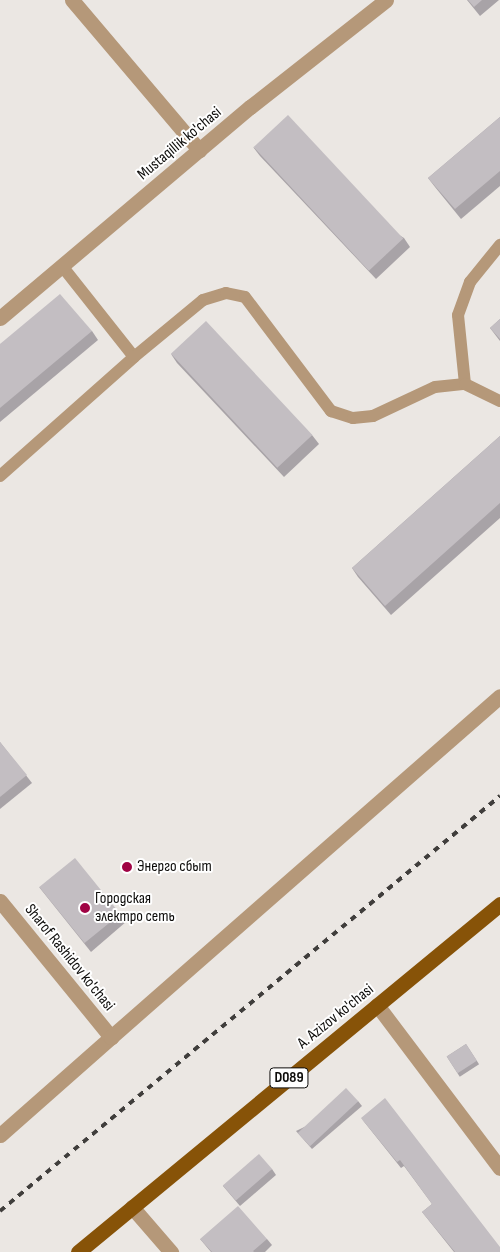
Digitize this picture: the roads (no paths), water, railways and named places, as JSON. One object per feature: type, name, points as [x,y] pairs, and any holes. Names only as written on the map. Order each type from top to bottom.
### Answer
[{"type":"main road","name":"A. Azizov ko'chasi","points":[[78,1252],[500,904]]},
{"type":"street","points":[[72,0],[199,150]]},
{"type":"street","name":"Mustaqillik ko'chasi","points":[[0,318],[199,150],[386,0]]},
{"type":"street","points":[[0,1136],[500,696]]},
{"type":"street","name":"Sharof Rashidov ko'chasi","points":[[0,902],[111,1037]]},
{"type":"street","points":[[377,1005],[500,1168]]},
{"type":"street","points":[[132,1207],[171,1252]]},
{"type":"lane","points":[[465,384],[458,315],[470,282],[500,245]]},
{"type":"lane","points":[[62,266],[134,357]]},
{"type":"lane","points":[[0,476],[134,357],[203,300],[226,292],[245,297],[331,411],[353,418],[373,416],[435,387],[465,384],[500,401]]},
{"type":"railway","points":[[0,1211],[500,796]]},
{"type":"place","name":"Энерго сбыт","points":[[127,867]]},
{"type":"place","name":"Городская электро сеть","points":[[85,908]]}]
